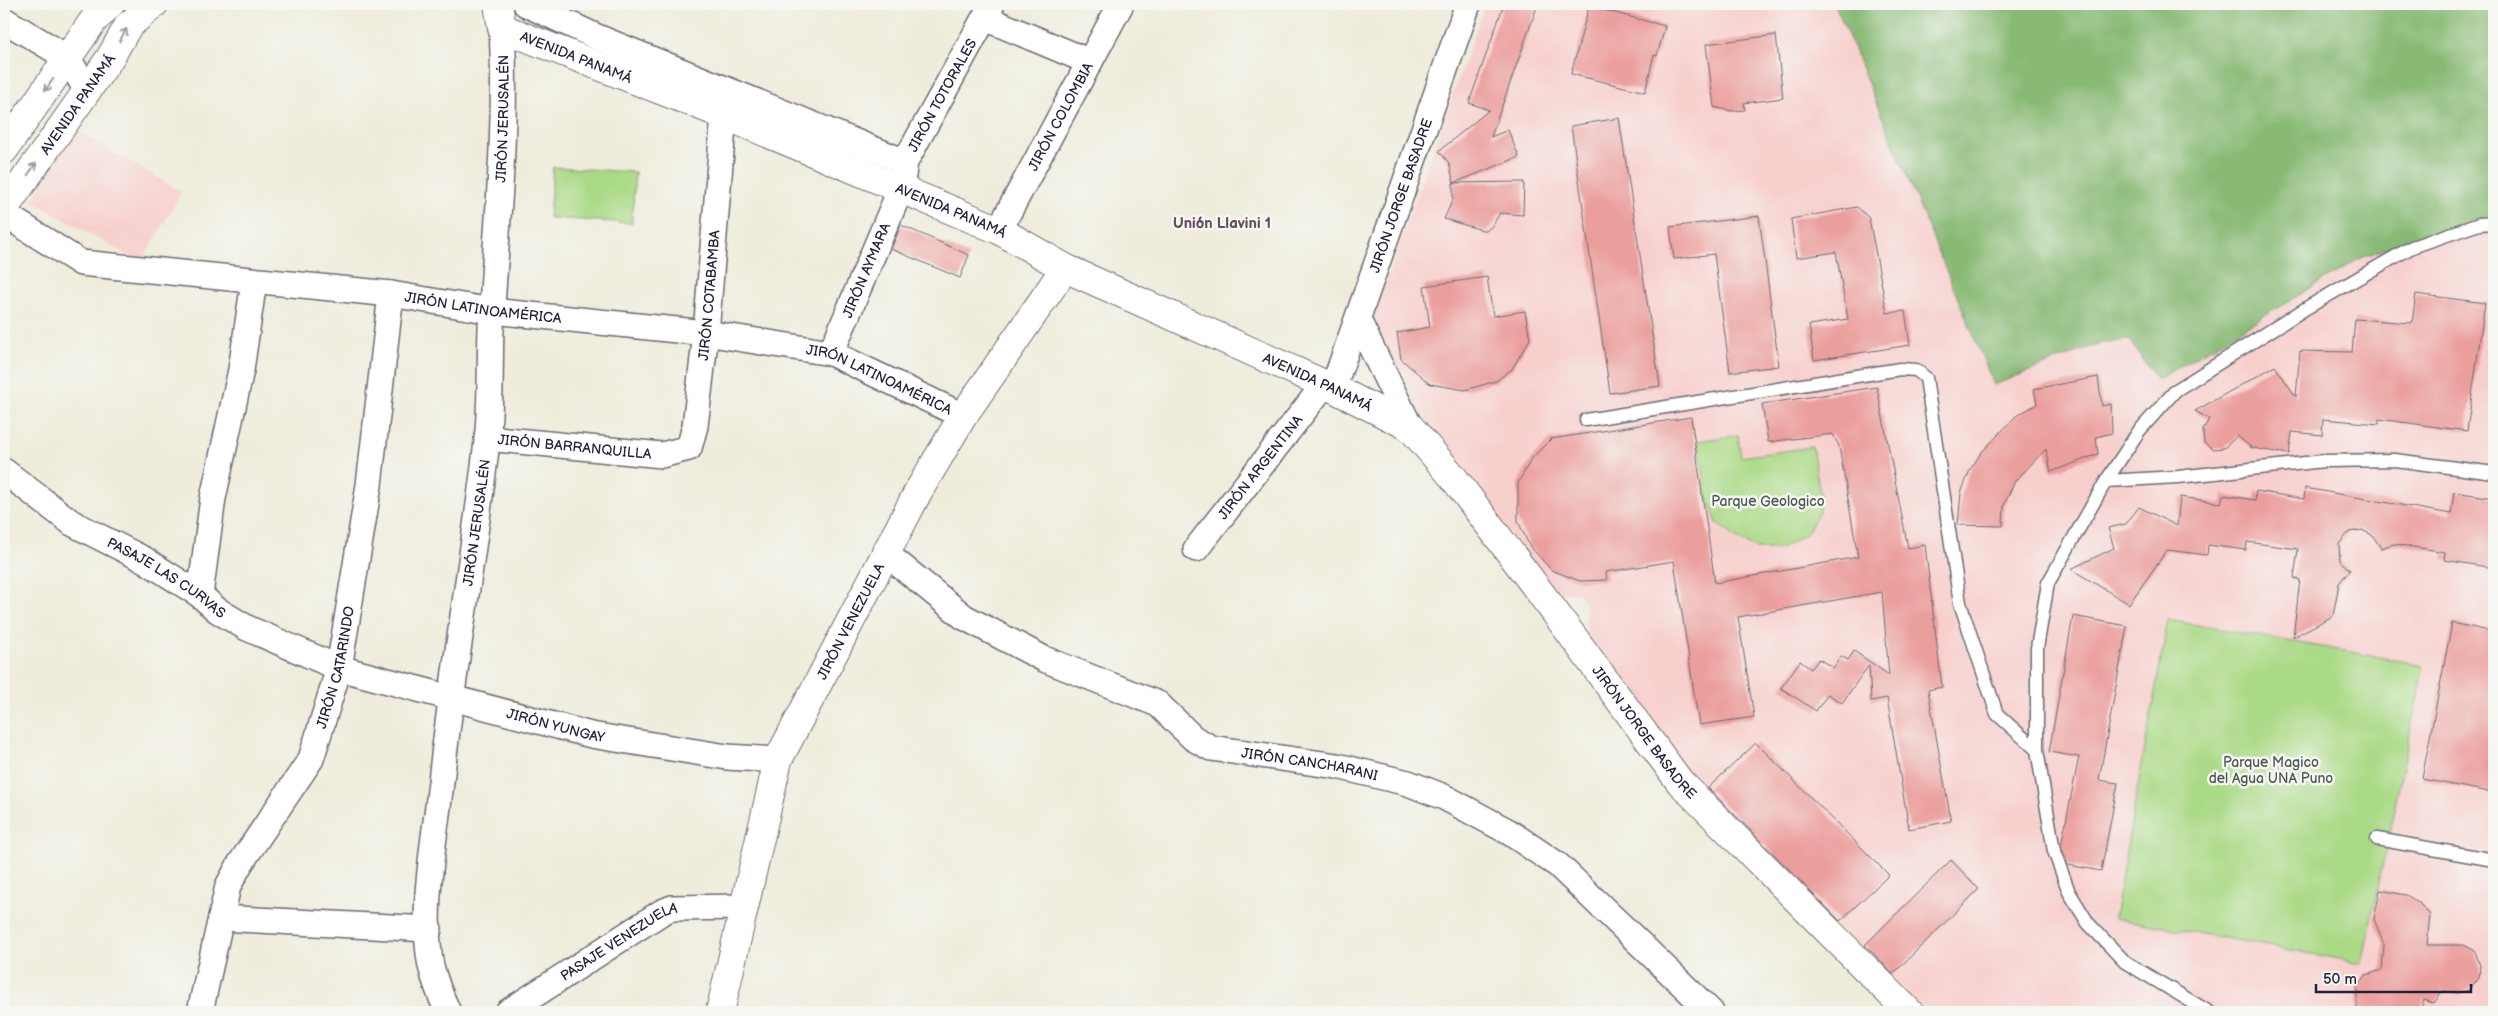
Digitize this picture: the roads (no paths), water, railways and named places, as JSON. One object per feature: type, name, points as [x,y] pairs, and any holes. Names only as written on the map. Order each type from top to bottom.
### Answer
[{"type":"street","points":[[4,150],[93,21],[110,4]]},
{"type":"street","name":"AVENIDA PANAMÁ","points":[[4,209],[110,58],[128,26],[154,4]]},
{"type":"street","name":"AVENIDA PANAMÁ","points":[[526,4],[903,175],[1065,268],[1328,387],[1410,427]]},
{"type":"street","name":"JIRÓN COLOMBIA","points":[[999,230],[1121,4]]},
{"type":"street","name":"JIRÓN JORGE BASADRE","points":[[1328,387],[1358,320],[1468,4]]},
{"type":"street","points":[[989,11],[1090,62]]},
{"type":"street","name":"JIRÓN TOTORALES","points":[[903,175],[989,11]]},
{"type":"street","name":"AVENIDA PANAMÁ","points":[[500,16],[724,115],[903,175]]},
{"type":"street","name":"JIRÓN JERUSALÉN","points":[[448,1012],[438,989],[431,964],[428,888],[450,698],[487,438],[492,311],[503,135],[502,96],[504,72],[500,16]]},
{"type":"street","points":[[4,20],[68,58],[87,91]]},
{"type":"street","name":"JIRÓN COTABAMBA","points":[[662,455],[689,448],[693,438],[706,332],[724,115]]},
{"type":"street","name":"JIRÓN AYMARA","points":[[831,353],[903,175]]},
{"type":"street","name":"JIRÓN LATINOAMÉRICA","points":[[4,214],[81,263],[118,265],[390,294],[492,311],[706,332],[831,353],[962,416]]},
{"type":"street","name":"JIRÓN VENEZUELA","points":[[720,1012],[778,760],[885,553],[962,416],[1065,268]]},
{"type":"street","points":[[200,595],[213,498],[240,370],[254,281]]},
{"type":"street","name":"JIRÓN CATARINDO","points":[[200,1012],[228,886],[240,864],[311,759],[338,668],[369,485],[390,294]]},
{"type":"street","points":[[1358,320],[1410,427]]},
{"type":"street","name":"JIRÓN ARGENTINA","points":[[1196,550],[1328,387]]},
{"type":"street","name":"JIRÓN JORGE BASADRE","points":[[1410,427],[1477,508],[1680,782],[1909,1012]]},
{"type":"street","name":"JIRÓN BARRANQUILLA","points":[[487,438],[662,455]]},
{"type":"street","name":"PASAJE LAS CURVAS","points":[[4,471],[72,523],[146,560],[200,595],[217,610],[248,628],[338,668]]},
{"type":"street","name":"JIRÓN CANCHARANI","points":[[885,553],[964,617],[1044,659],[1158,704],[1193,738],[1211,748],[1336,766],[1408,783],[1444,797],[1509,832],[1558,865],[1710,1012]]},
{"type":"street","name":"JIRÓN YUNGAY","points":[[338,668],[591,735],[710,754],[778,760]]},
{"type":"street","name":"PASAJE VENEZUELA","points":[[508,1012],[662,912],[672,908],[743,907]]},
{"type":"street","points":[[221,918],[429,928]]},
{"type":"lane","points":[[2209,1012],[2126,962],[2088,923],[2070,892],[2054,851],[2037,750],[2037,648],[2048,583],[2106,481],[2139,431],[2176,390],[2308,306],[2412,247],[2479,224],[2494,222]]},
{"type":"lane","points":[[1586,420],[1900,369],[1916,370],[1926,378],[1960,603],[1997,714],[2037,750]]},
{"type":"lane","points":[[2106,481],[2178,477],[2333,461],[2395,460],[2494,472]]},
{"type":"lane","points":[[2376,839],[2494,860]]},
{"type":"district","name":"Unión Llavini 1","points":[[1222,223]]},
{"type":"park label","name":"Parque Geologico","points":[[1768,501]]},
{"type":"park label","name":"Parque Magico del Agua UNA Puno","points":[[2271,770]]}]
